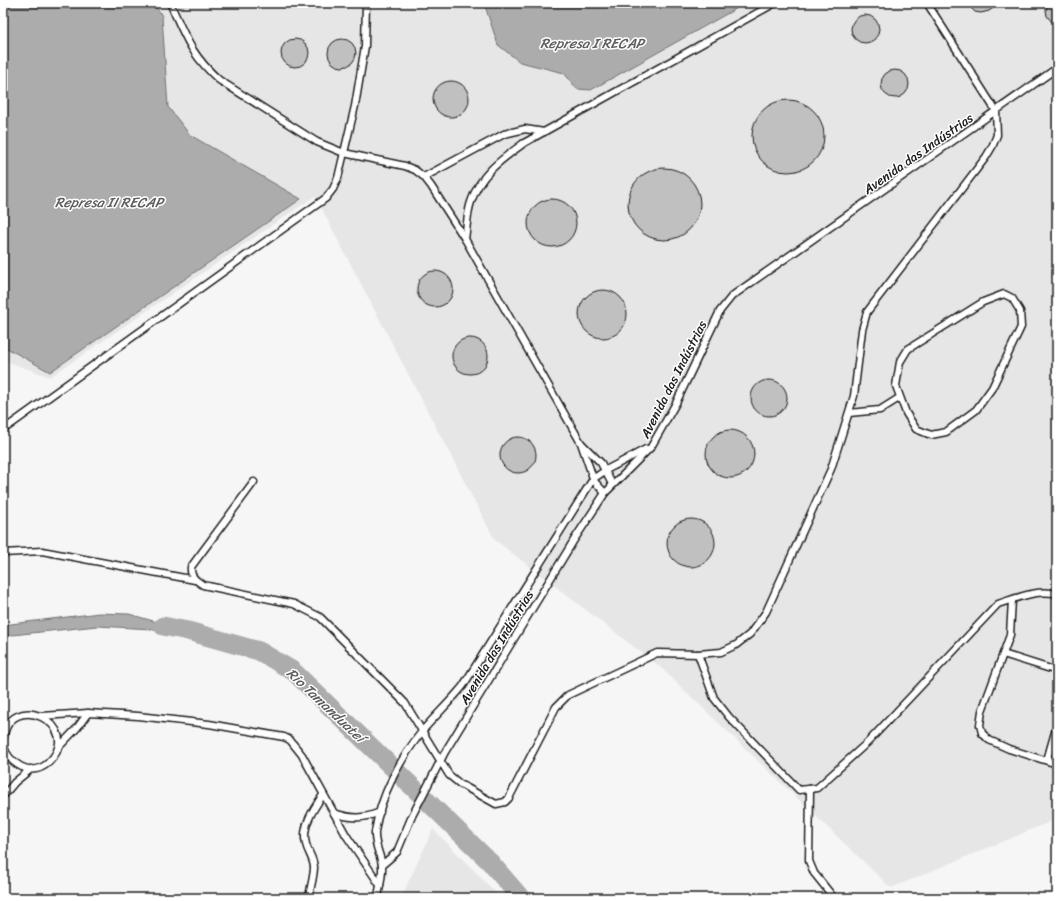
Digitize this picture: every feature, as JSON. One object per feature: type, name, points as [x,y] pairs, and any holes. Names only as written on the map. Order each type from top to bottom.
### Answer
[{"type":"lane","points":[[170,3],[190,48],[205,68],[219,80],[317,142],[344,153],[405,166],[424,177],[465,238],[581,443],[593,479],[605,493]]},
{"type":"lane","points":[[3,430],[326,198],[334,189],[355,106],[365,46],[366,3]]},
{"type":"lane","points":[[465,238],[470,202],[479,183],[493,166],[524,143],[775,3]]},
{"type":"lane","points":[[3,553],[42,551],[195,580],[203,585],[294,604],[320,617],[405,703],[449,775],[460,784],[496,804],[505,802],[509,798],[528,764],[556,708],[568,695],[657,653],[698,654],[721,652],[736,645],[750,634],[766,612],[831,469],[854,396],[862,330],[867,312],[986,157],[997,135],[996,111],[927,3]]},
{"type":"lane","name":"Avenida das Indústrias","points":[[382,865],[397,852],[412,816],[440,762],[574,540],[612,484],[651,447],[676,403],[720,312],[732,296],[1057,68]]},
{"type":"lane","points":[[424,177],[504,134],[525,129],[544,132]]},
{"type":"lane","points":[[1004,294],[1012,298],[1020,311],[1021,327],[992,388],[976,410],[946,432],[931,435],[916,429],[899,398],[896,386],[900,362],[908,349],[983,302],[1004,294]]},
{"type":"lane","points":[[849,414],[880,410],[899,398]]},
{"type":"lane","points":[[581,443],[599,460],[606,470],[612,484]]},
{"type":"lane","points":[[593,479],[606,470],[651,447]]},
{"type":"lane","name":"Avenida das Indústrias","points":[[378,898],[382,865],[376,848],[375,833],[387,792],[408,750],[463,686],[593,479]]},
{"type":"lane","points":[[195,580],[192,575],[191,567],[254,482]]},
{"type":"lane","points":[[698,654],[714,698],[729,717],[799,790],[817,788],[868,742],[998,604],[1023,596],[1048,592],[1057,594]]},
{"type":"lane","points":[[1012,600],[1010,634],[982,711],[980,725],[982,732],[989,740],[1009,749],[1057,764]]},
{"type":"lane","points":[[1003,654],[1057,671]]},
{"type":"lane","points":[[3,745],[11,762],[19,767],[31,769],[38,768],[47,764],[54,757],[58,748],[77,728],[88,713]]},
{"type":"lane","points":[[3,742],[3,736],[12,721],[18,716],[26,714],[42,716],[88,713],[157,718],[265,732],[284,737],[293,744],[302,755],[346,835],[380,885]]},
{"type":"lane","points":[[42,716],[50,721],[56,729],[58,748]]},
{"type":"lane","points":[[1047,760],[1057,725]]},
{"type":"lane","points":[[3,796],[14,782],[31,769]]},
{"type":"lane","points":[[810,789],[809,861],[814,873],[834,898]]},
{"type":"lane","points":[[308,898],[314,868],[312,857],[305,842],[306,835],[309,817],[323,795]]},
{"type":"lane","points":[[334,812],[347,818],[369,817],[380,812]]},
{"type":"shaded area","points":[[3,3],[1057,3],[1057,819],[891,888],[659,666],[495,540],[315,196],[50,377],[3,360]]},
{"type":"shaded area","points":[[433,829],[501,898],[401,898]]},
{"type":"water","name":"Represa II RECAP","points":[[3,3],[154,3],[162,16],[168,107],[190,135],[301,199],[50,372],[3,346]]},
{"type":"water","name":"Represa I RECAP","points":[[484,3],[746,3],[591,90],[577,89],[564,73],[520,62],[498,45]]},
{"type":"water","points":[[99,613],[129,614],[188,631],[97,626],[3,636],[3,625]]},
{"type":"building","points":[[966,3],[1000,3],[989,11],[981,13],[975,12]]},
{"type":"building","points":[[1049,3],[1057,3],[1057,28],[1047,16],[1046,10]]},
{"type":"building","points":[[865,15],[875,19],[879,29],[875,39],[865,43],[855,39],[851,29],[855,19]]},
{"type":"building","points":[[295,39],[305,43],[309,53],[305,63],[295,67],[285,63],[281,53],[285,43]]},
{"type":"building","points":[[342,39],[352,43],[356,53],[352,63],[342,67],[332,63],[328,53],[332,43]]},
{"type":"building","points":[[895,70],[905,74],[909,84],[905,94],[895,98],[885,94],[881,84],[885,74]]},
{"type":"building","points":[[451,81],[464,86],[469,99],[464,112],[451,117],[438,112],[433,99],[438,86]]},
{"type":"building","points":[[788,100],[808,106],[818,116],[824,136],[818,156],[808,166],[788,172],[768,166],[758,156],[752,136],[758,116],[768,106]]},
{"type":"building","points":[[664,168],[684,174],[694,184],[700,204],[694,224],[684,234],[664,240],[644,234],[634,224],[628,204],[634,184],[644,174]]},
{"type":"building","points":[[547,199],[557,199],[566,203],[572,209],[576,218],[576,228],[572,237],[566,243],[557,247],[547,247],[538,243],[532,237],[528,228],[528,218],[532,209],[538,203]]},
{"type":"building","points":[[435,271],[448,276],[453,289],[448,302],[435,307],[422,302],[417,289],[422,276]]},
{"type":"building","points":[[598,290],[608,290],[617,294],[623,300],[627,309],[627,319],[623,328],[617,334],[608,338],[598,338],[589,334],[583,328],[579,319],[579,309],[583,300],[589,294]]},
{"type":"building","points":[[470,338],[483,343],[488,356],[483,369],[470,374],[457,369],[452,356],[457,343]]},
{"type":"building","points":[[769,380],[782,385],[787,398],[782,411],[769,416],[756,411],[751,398],[756,385]]},
{"type":"building","points":[[725,430],[735,430],[744,434],[750,440],[754,449],[754,459],[750,468],[744,474],[735,478],[725,478],[716,474],[710,468],[706,459],[706,449],[710,440],[716,434]]},
{"type":"building","points":[[518,437],[531,442],[536,455],[531,468],[518,473],[505,468],[500,455],[505,442]]},
{"type":"building","points":[[686,519],[696,519],[705,523],[711,529],[715,538],[715,548],[711,557],[705,563],[696,567],[686,567],[677,563],[671,557],[667,548],[667,538],[671,529],[677,523]]},
{"type":"waterway","name":"Rio Tamanduateí","points":[[163,626],[188,631],[259,651],[293,671],[490,862],[521,898]]}]
